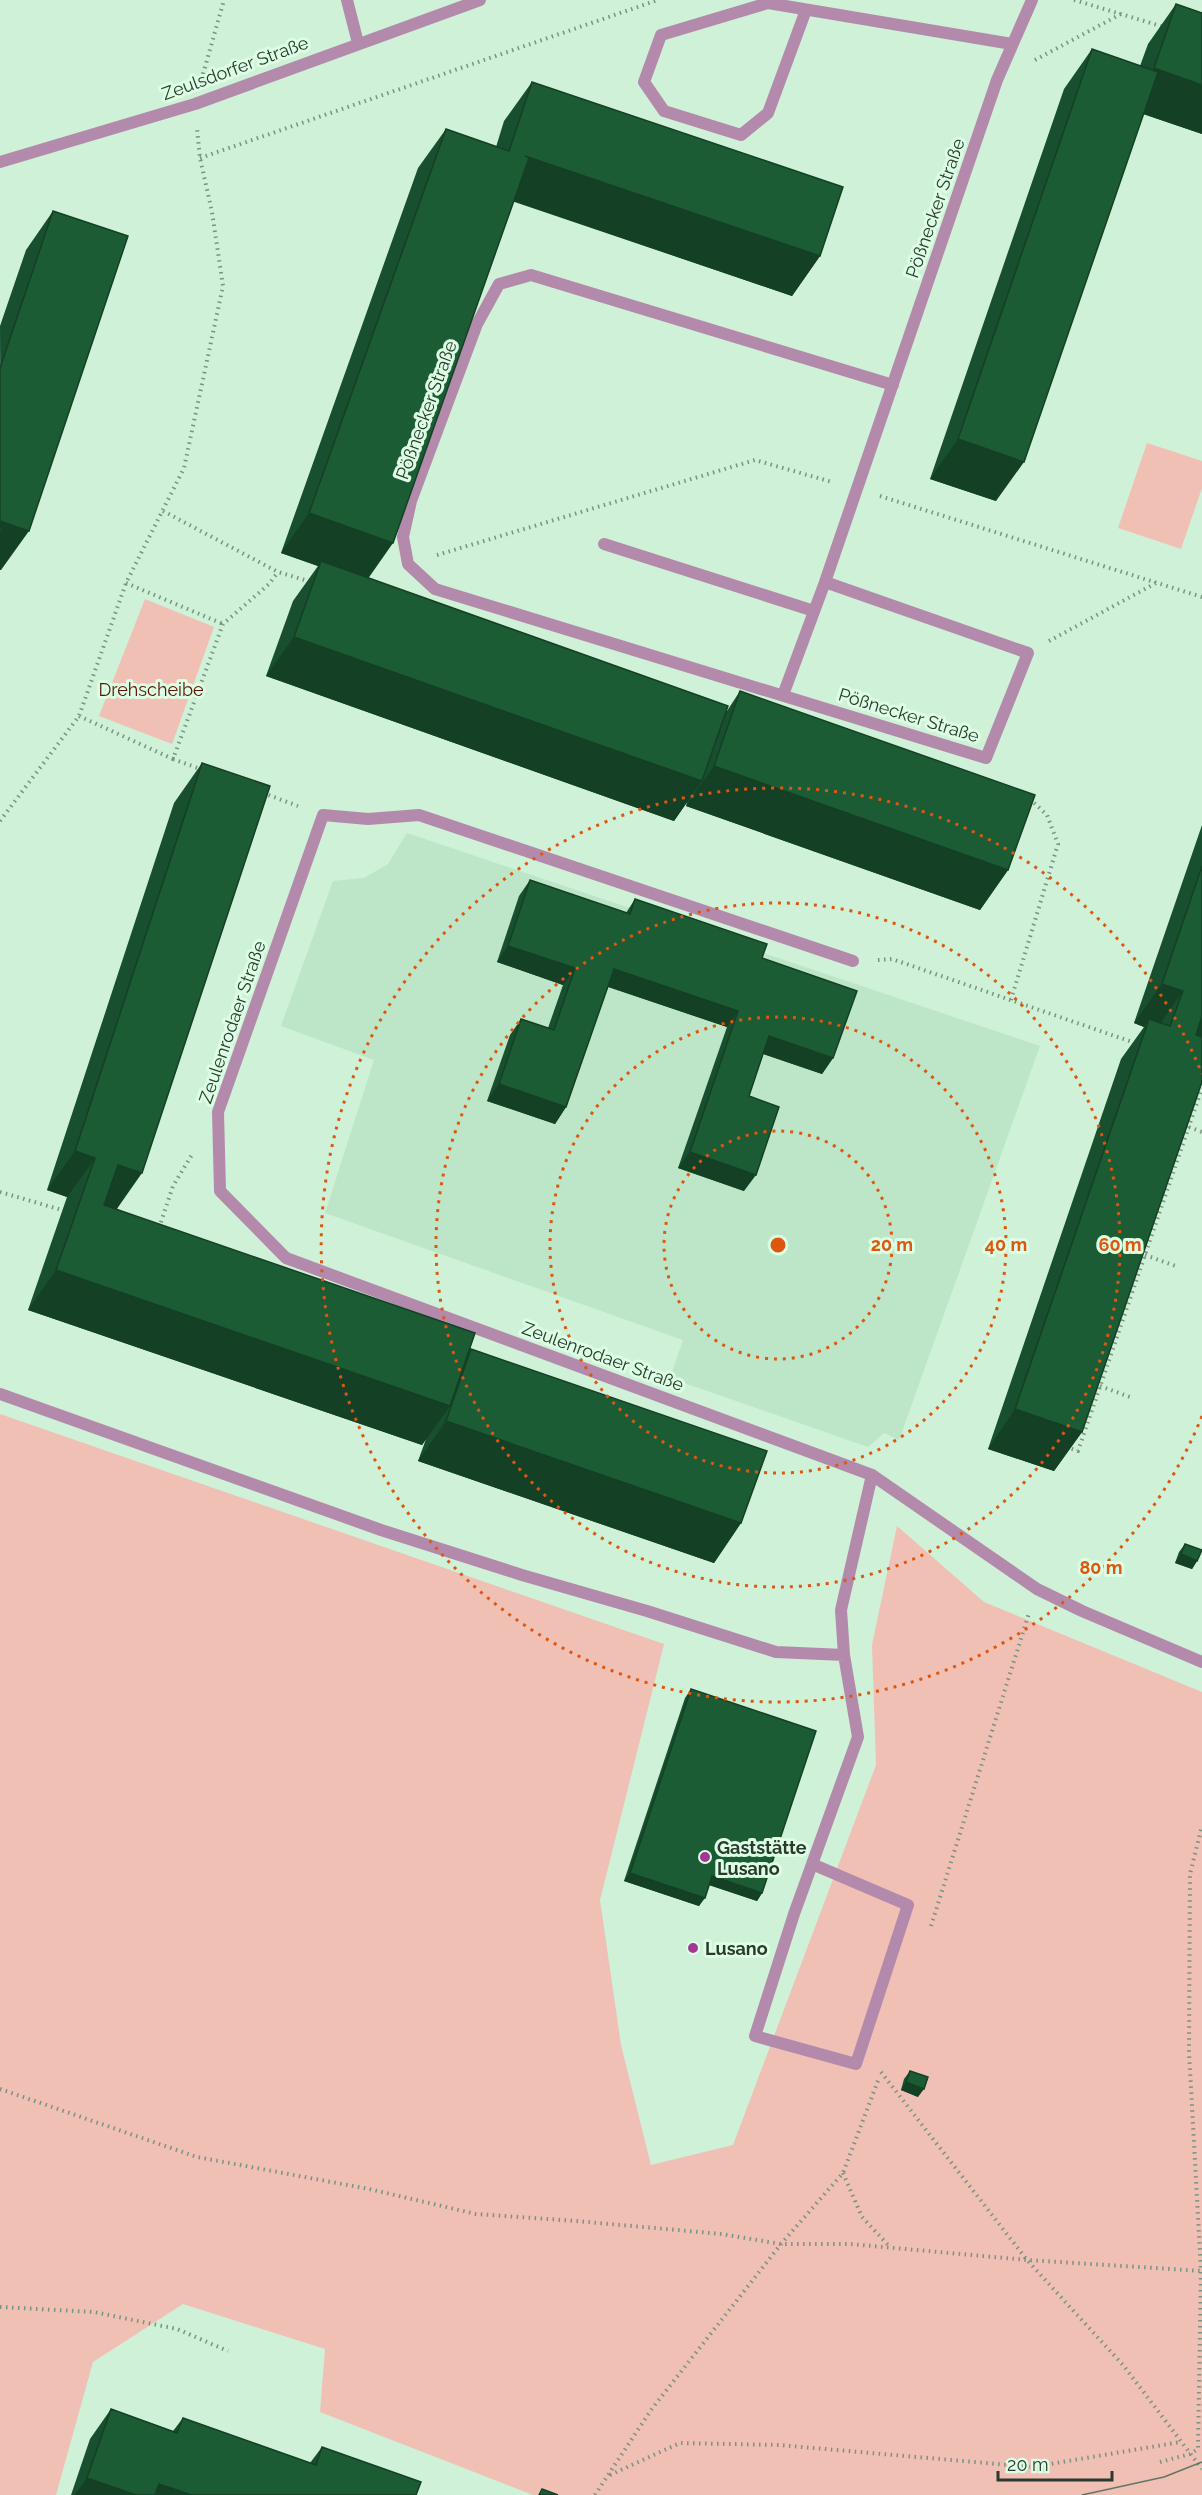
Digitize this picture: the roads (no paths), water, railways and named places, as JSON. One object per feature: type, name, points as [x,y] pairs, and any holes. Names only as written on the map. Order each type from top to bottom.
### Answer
[{"type":"street","points":[[347,0],[358,43]]},
{"type":"street","name":"Zeulsdorfer Straße","points":[[0,162],[195,104],[480,0]]},
{"type":"street","name":"Pößnecker Straße","points":[[783,695],[825,582],[997,80],[1032,0]]},
{"type":"street","points":[[806,10],[768,113],[741,135],[664,111],[644,82],[661,34],[768,3],[1012,44]]},
{"type":"street","name":"Pößnecker Straße","points":[[825,582],[1028,653],[986,758],[435,589],[408,564],[403,537],[411,501],[477,324],[500,284],[531,275],[893,385]]},
{"type":"street","points":[[604,544],[814,611]]},
{"type":"street","name":"Zeulenrodaer Straße","points":[[853,962],[418,815],[368,819],[323,815],[218,1112],[220,1191],[286,1258],[872,1475],[1037,1589],[1082,1611],[1202,1662]]},
{"type":"street","points":[[0,1394],[306,1504],[522,1575],[777,1652],[844,1655]]},
{"type":"street","points":[[812,1864],[908,1905],[856,2064],[755,2036],[812,1864],[858,1737],[844,1655],[841,1610],[872,1475]]},
{"type":"tram line","points":[[1082,2495],[1164,2477],[1202,2462]]},
{"type":"place","name":"Gaststätte Lusano","points":[[705,1857]]},
{"type":"place","name":"Lusano","points":[[693,1948]]},
{"type":"park label","name":"Drehscheibe","points":[[151,689]]}]
